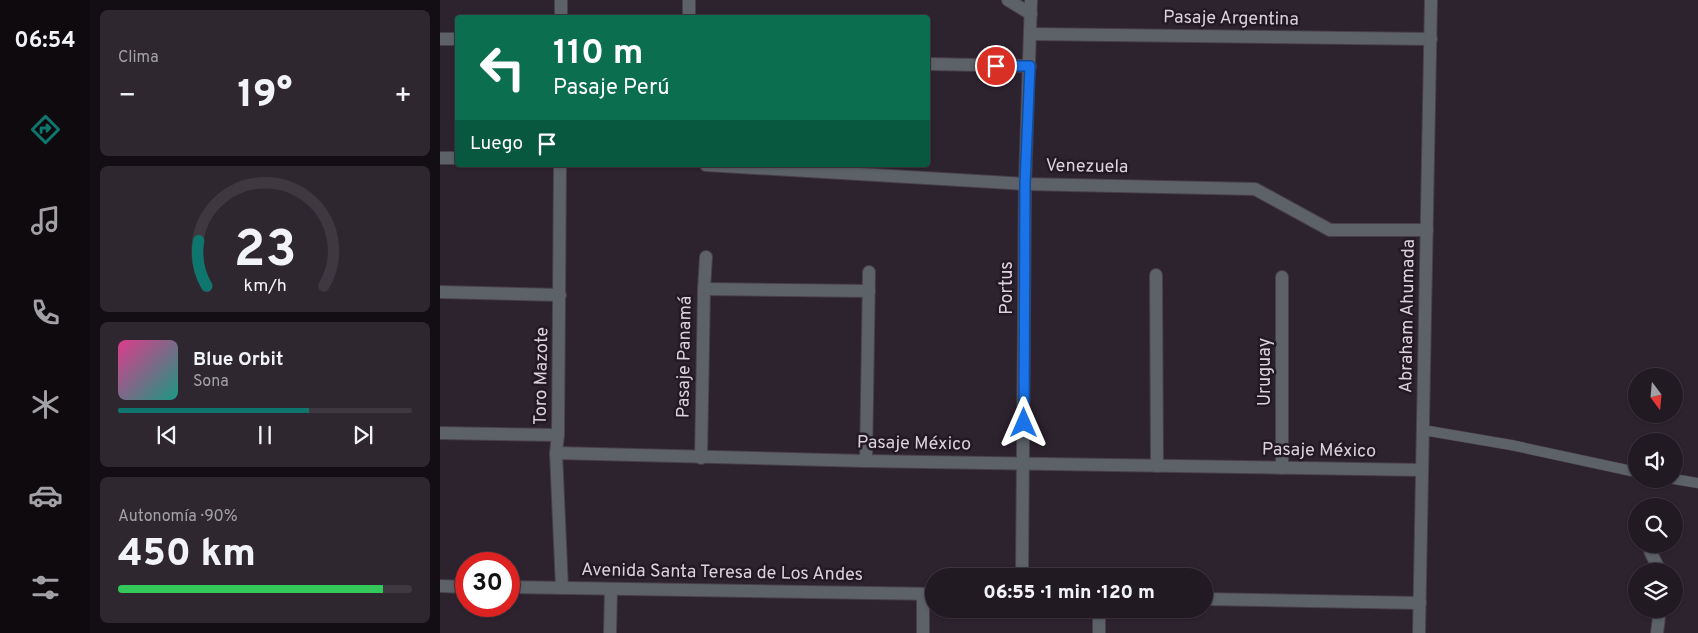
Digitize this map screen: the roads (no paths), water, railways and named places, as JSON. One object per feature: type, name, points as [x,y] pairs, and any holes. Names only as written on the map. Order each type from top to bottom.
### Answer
[{"type":"street","points":[[561,0],[561,15]]},
{"type":"street","points":[[689,0],[689,15]]},
{"type":"street","points":[[1008,0],[1031,14]]},
{"type":"street","name":"Portus","points":[[1022,568],[1025,184],[1031,0]]},
{"type":"street","name":"Abraham Ahumada","points":[[1419,633],[1431,0]]},
{"type":"street","name":"Pasaje Argentina","points":[[1030,34],[1431,39]]},
{"type":"street","points":[[440,39],[455,39]]},
{"type":"street","points":[[930,64],[1030,66]]},
{"type":"street","points":[[440,158],[455,158]]},
{"type":"street","name":"Toro Mazote","points":[[560,167],[560,294],[558,435],[556,453],[562,588]]},
{"type":"street","name":"Venezuela","points":[[740,167],[1025,184],[1255,189],[1330,230],[1427,230]]},
{"type":"street","name":"Pasaje Panamá","points":[[701,458],[706,257]]},
{"type":"street","points":[[866,461],[869,272]]},
{"type":"street","points":[[1156,275],[1156,466]]},
{"type":"street","name":"Uruguay","points":[[1282,277],[1282,468]]},
{"type":"street","points":[[704,289],[868,292]]},
{"type":"street","points":[[440,292],[560,294]]},
{"type":"street","points":[[440,433],[558,435]]},
{"type":"street","name":"Pasaje México","points":[[556,453],[701,458],[1422,470]]},
{"type":"street","points":[[440,586],[455,586]]},
{"type":"street","name":"Avenida Santa Teresa de Los Andes","points":[[520,587],[925,594]]},
{"type":"street","points":[[610,633],[611,589]]},
{"type":"street","points":[[1213,599],[1420,603]]},
{"type":"street","points":[[923,633],[925,617]]},
{"type":"street","points":[[1099,618],[1099,633]]},
{"type":"street","points":[[1657,633],[1659,618]]},
{"type":"lane","points":[[1423,430],[1503,443],[1628,470]]},
{"type":"lane","points":[[1683,480],[1698,483]]}]
